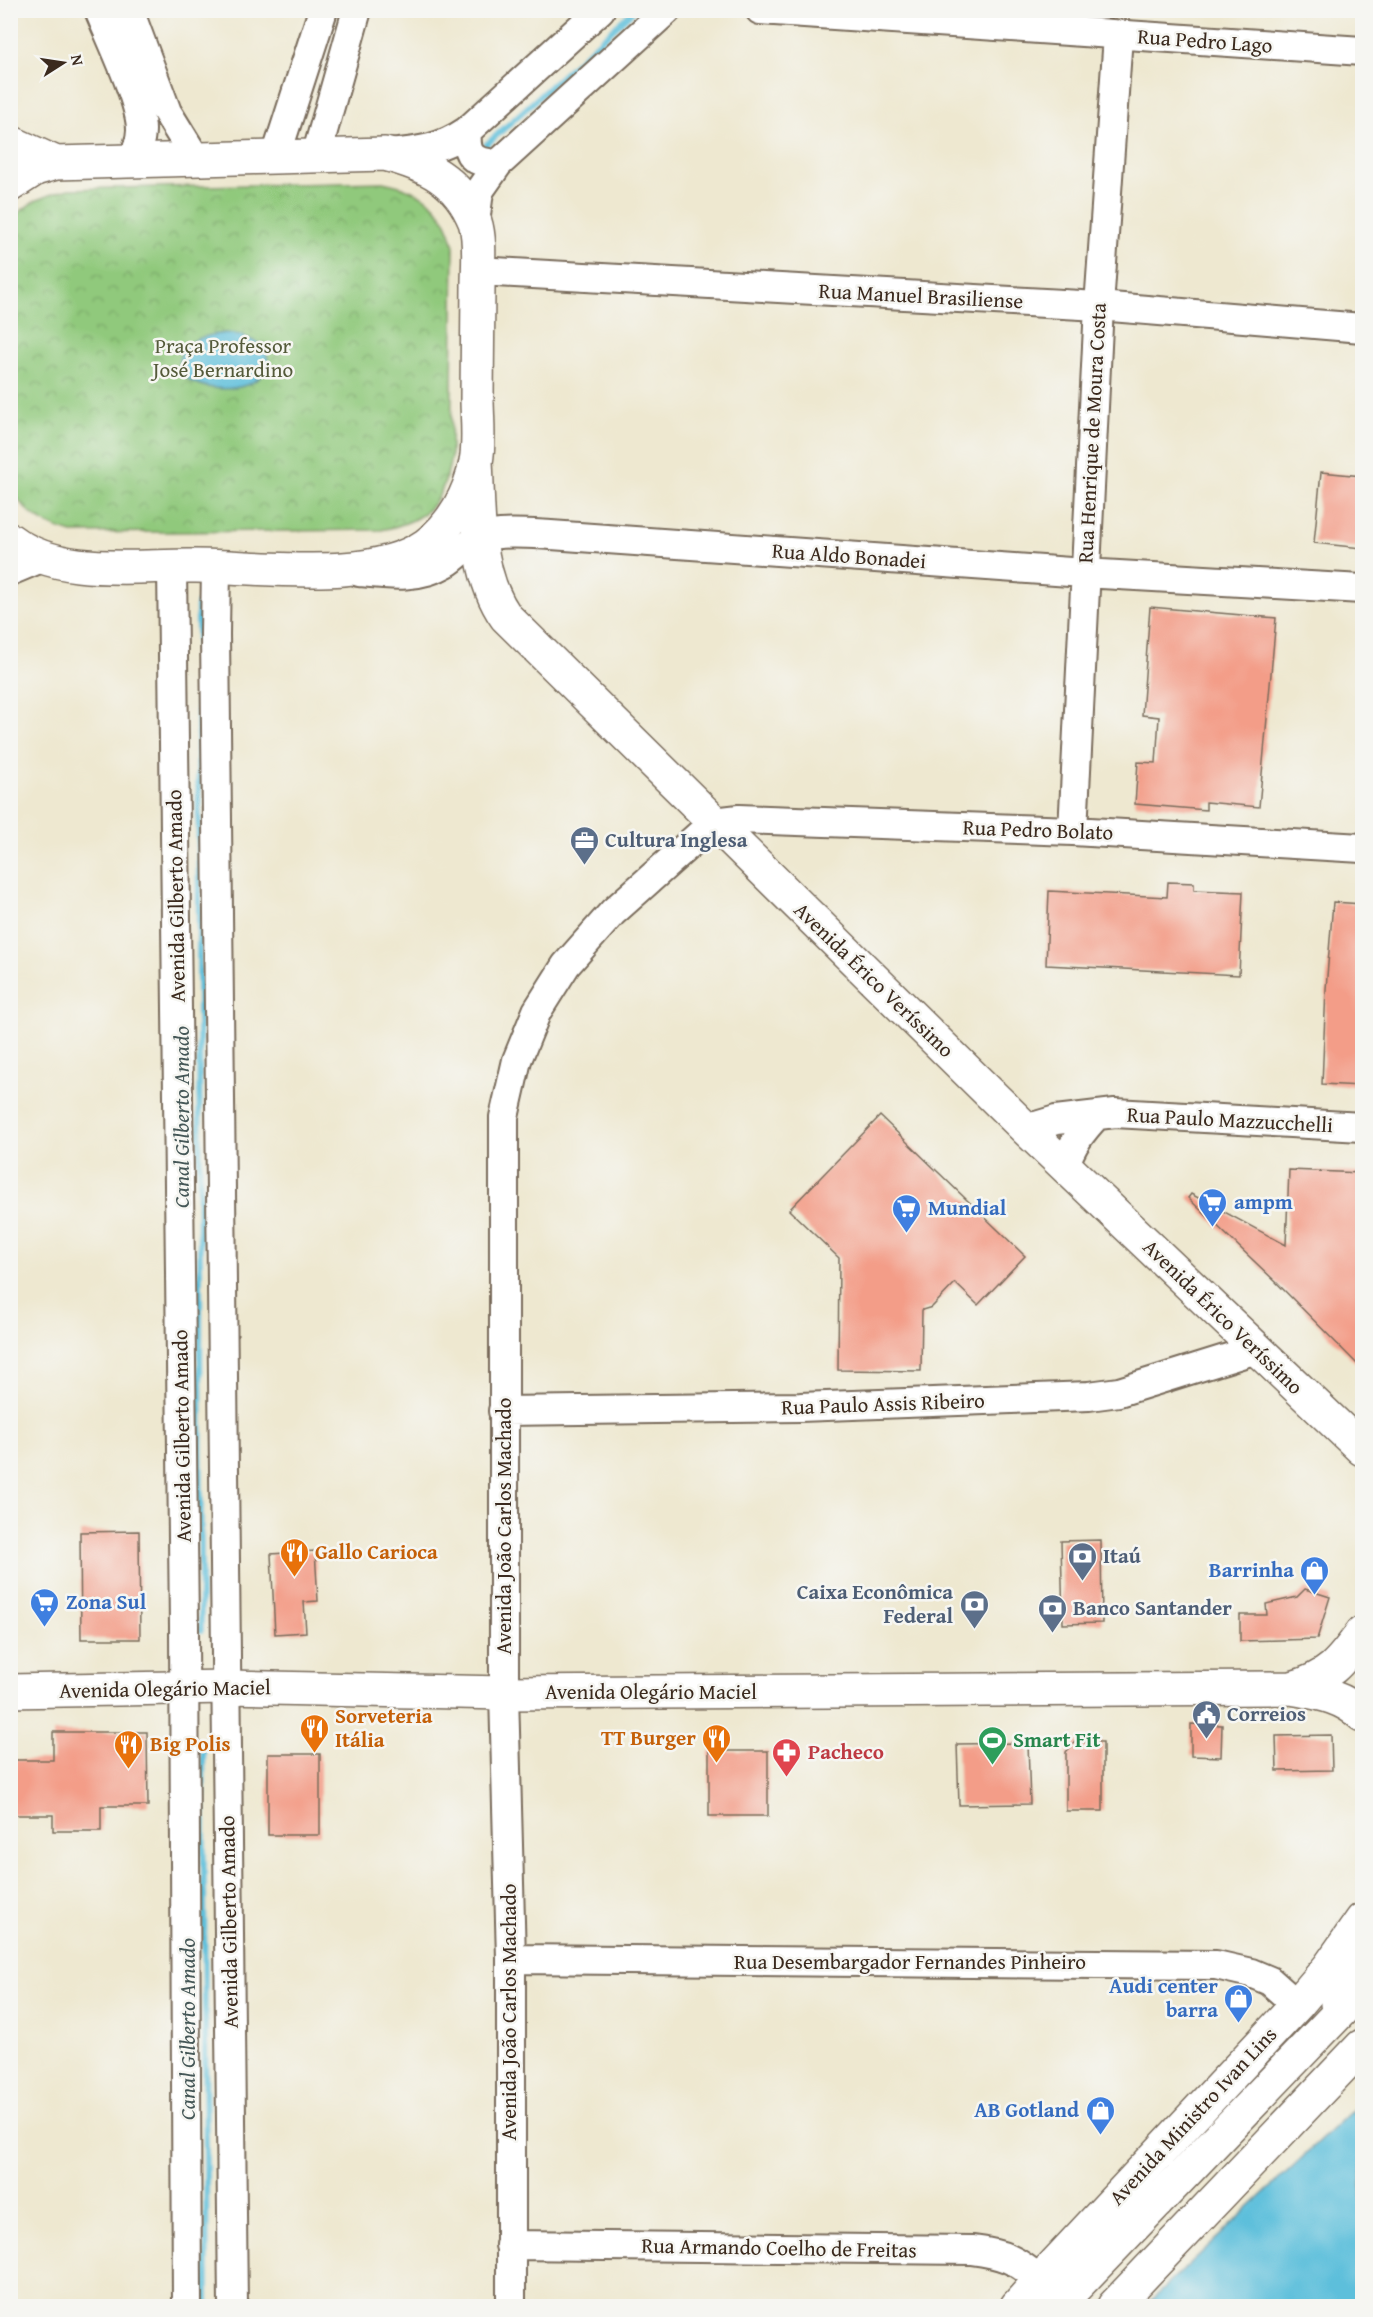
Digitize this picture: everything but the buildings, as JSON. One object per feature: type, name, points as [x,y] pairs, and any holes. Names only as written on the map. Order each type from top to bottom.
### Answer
[{"type":"main road","points":[[10,142],[56,163]]},
{"type":"main road","points":[[10,185],[35,169],[56,163],[386,154],[417,163],[440,174],[460,195],[475,223],[478,271],[476,461],[464,498],[442,532],[424,546],[403,557],[345,570],[216,566],[84,566],[41,558],[10,540]]},
{"type":"main road","name":"Avenida Érico Veríssimo","points":[[476,461],[480,538],[488,583],[495,601],[506,617],[1026,1129],[1362,1449]]},
{"type":"main road","name":"Avenida Olegário Maciel","points":[[1292,1688],[1323,1677],[1344,1658],[1362,1633]]},
{"type":"main road","name":"Avenida Olegário Maciel","points":[[10,1691],[184,1687],[504,1693],[1292,1688],[1326,1694],[1343,1701],[1362,1715]]},
{"type":"main road","name":"Avenida Ministro Ivan Lins","points":[[1053,2299],[1329,1967],[1362,1920]]},
{"type":"main road","points":[[1323,2028],[1362,1959]]},
{"type":"main road","name":"Avenida Ministro Ivan Lins","points":[[1017,2307],[1053,2299],[1362,1989]]},
{"type":"main road","points":[[1114,2307],[1362,2046]]},
{"type":"main road","points":[[1319,2091],[1362,2063]]},
{"type":"street","points":[[99,10],[137,107],[141,131],[138,149],[131,162]]},
{"type":"street","points":[[129,10],[167,112],[196,159]]},
{"type":"street","points":[[276,156],[324,10]]},
{"type":"street","points":[[316,156],[357,10]]},
{"type":"street","points":[[386,154],[431,150],[450,143],[467,131],[600,10]]},
{"type":"street","points":[[475,223],[479,190],[498,164],[668,10]]},
{"type":"street","name":"Rua Pedro Lago","points":[[760,10],[1362,51]]},
{"type":"street","name":"Rua Henrique de Moura Costa","points":[[1073,831],[1099,306],[1118,36]]},
{"type":"street","points":[[467,131],[466,145],[471,156],[478,161],[498,164]]},
{"type":"street","name":"Rua Manuel Brasiliense","points":[[478,271],[1099,306],[1362,328]]},
{"type":"street","name":"Rua Aldo Bonadei","points":[[345,570],[400,576],[424,572],[446,563],[480,538],[507,534],[551,535],[1084,573],[1362,589]]},
{"type":"street","points":[[10,571],[41,558]]},
{"type":"street","name":"Avenida Gilberto Amado","points":[[172,566],[184,1687],[187,2307]]},
{"type":"street","name":"Avenida Gilberto Amado","points":[[216,566],[214,634],[232,2307]]},
{"type":"street","name":"Rua Pedro Bolato","points":[[714,822],[739,819],[1073,831],[1362,848]]},
{"type":"street","name":"Avenida João Carlos Machado","points":[[511,2307],[511,1959],[504,1693],[504,1117],[517,1060],[537,1011],[566,965],[613,912],[714,822]]},
{"type":"street","name":"Rua Paulo Mazzucchelli","points":[[1026,1129],[1056,1120],[1115,1113],[1362,1127]]},
{"type":"street","name":"Rua Paulo Mazzucchelli","points":[[1065,1166],[1070,1149],[1081,1131],[1097,1115]]},
{"type":"street","name":"Rua Paulo Assis Ribeiro","points":[[503,1411],[800,1407],[1089,1396],[1119,1392],[1257,1349]]},
{"type":"street","name":"Rua Desembargador Fernandes Pinheiro","points":[[511,1959],[1216,1965],[1251,1973],[1270,1981],[1297,2005]]},
{"type":"street","name":"Rua Armando Coelho de Freitas","points":[[510,2245],[972,2250],[999,2253],[1022,2265],[1053,2299]]},
{"type":"green space","name":"Praça Professor José Bernardino","points":[[383,182],[410,190],[430,202],[445,221],[454,247],[451,457],[443,487],[431,507],[411,521],[381,530],[72,533],[44,522],[28,511],[11,486],[10,224],[21,211],[44,197],[69,189]]},
{"type":"water","points":[[226,333],[241,335],[264,346],[269,363],[264,373],[247,385],[224,389],[201,385],[186,378],[179,366],[184,348],[189,343],[203,337]]},
{"type":"water","points":[[1362,2101],[1362,2306],[1145,2306]]},
{"type":"waterway","points":[[486,145],[634,10]]},
{"type":"waterway","name":"Canal Gilberto Amado","points":[[198,604],[201,1630]]},
{"type":"waterway","name":"Canal Gilberto Amado","points":[[203,1750],[207,2306]]},
{"type":"place","name":"Cultura Inglesa","points":[[584,866]]},
{"type":"place","name":"ampm","points":[[1213,1228]]},
{"type":"place","name":"Mundial","points":[[907,1234]]},
{"type":"place","name":"Gallo Carioca","points":[[294,1578]]},
{"type":"place","name":"Itaú","points":[[1082,1582]]},
{"type":"place","name":"Barrinha","points":[[1315,1596]]},
{"type":"place","name":"Zona Sul","points":[[45,1628]]},
{"type":"place","name":"Caixa Econômica Federal","points":[[974,1630]]},
{"type":"place","name":"Banco Santander","points":[[1052,1634]]},
{"type":"place","name":"Correios","points":[[1206,1740]]},
{"type":"place","name":"Sorveteria Itália","points":[[314,1754]]},
{"type":"place","name":"TT Burger","points":[[717,1764]]},
{"type":"place","name":"Smart Fit","points":[[992,1766]]},
{"type":"place","name":"Big Polis","points":[[129,1770]]},
{"type":"place","name":"Pacheco","points":[[787,1778]]},
{"type":"place","name":"Audi center barra","points":[[1239,2024]]},
{"type":"place","name":"AB Gotland","points":[[1100,2136]]}]
